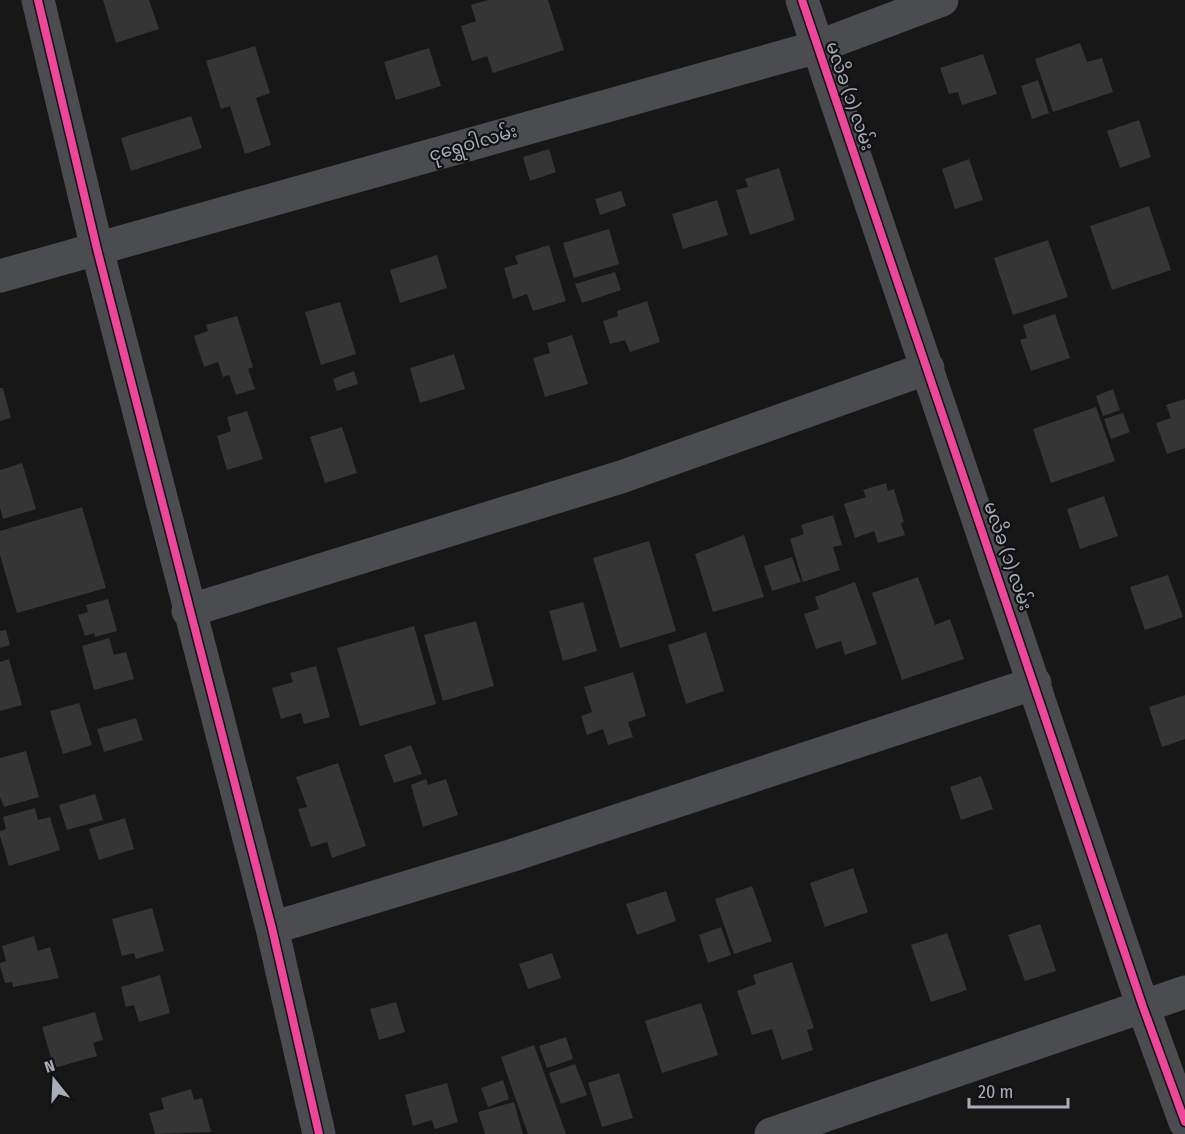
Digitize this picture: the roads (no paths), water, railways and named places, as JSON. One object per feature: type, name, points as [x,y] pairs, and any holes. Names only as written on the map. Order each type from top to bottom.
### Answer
[{"type":"street","points":[[38,0],[97,249],[188,610],[272,928],[319,1134]]},
{"type":"street","name":"မလိခ (၁) လမ်း","points":[[802,0],[1143,1007],[1185,1122]]},
{"type":"street","name":"ငုရွှေဝါလမ်း","points":[[0,276],[817,47],[942,0]]},
{"type":"street","points":[[188,610],[621,477],[928,368]]},
{"type":"street","points":[[272,928],[510,856],[1035,683]]},
{"type":"street","points":[[771,1134],[1185,992]]}]
